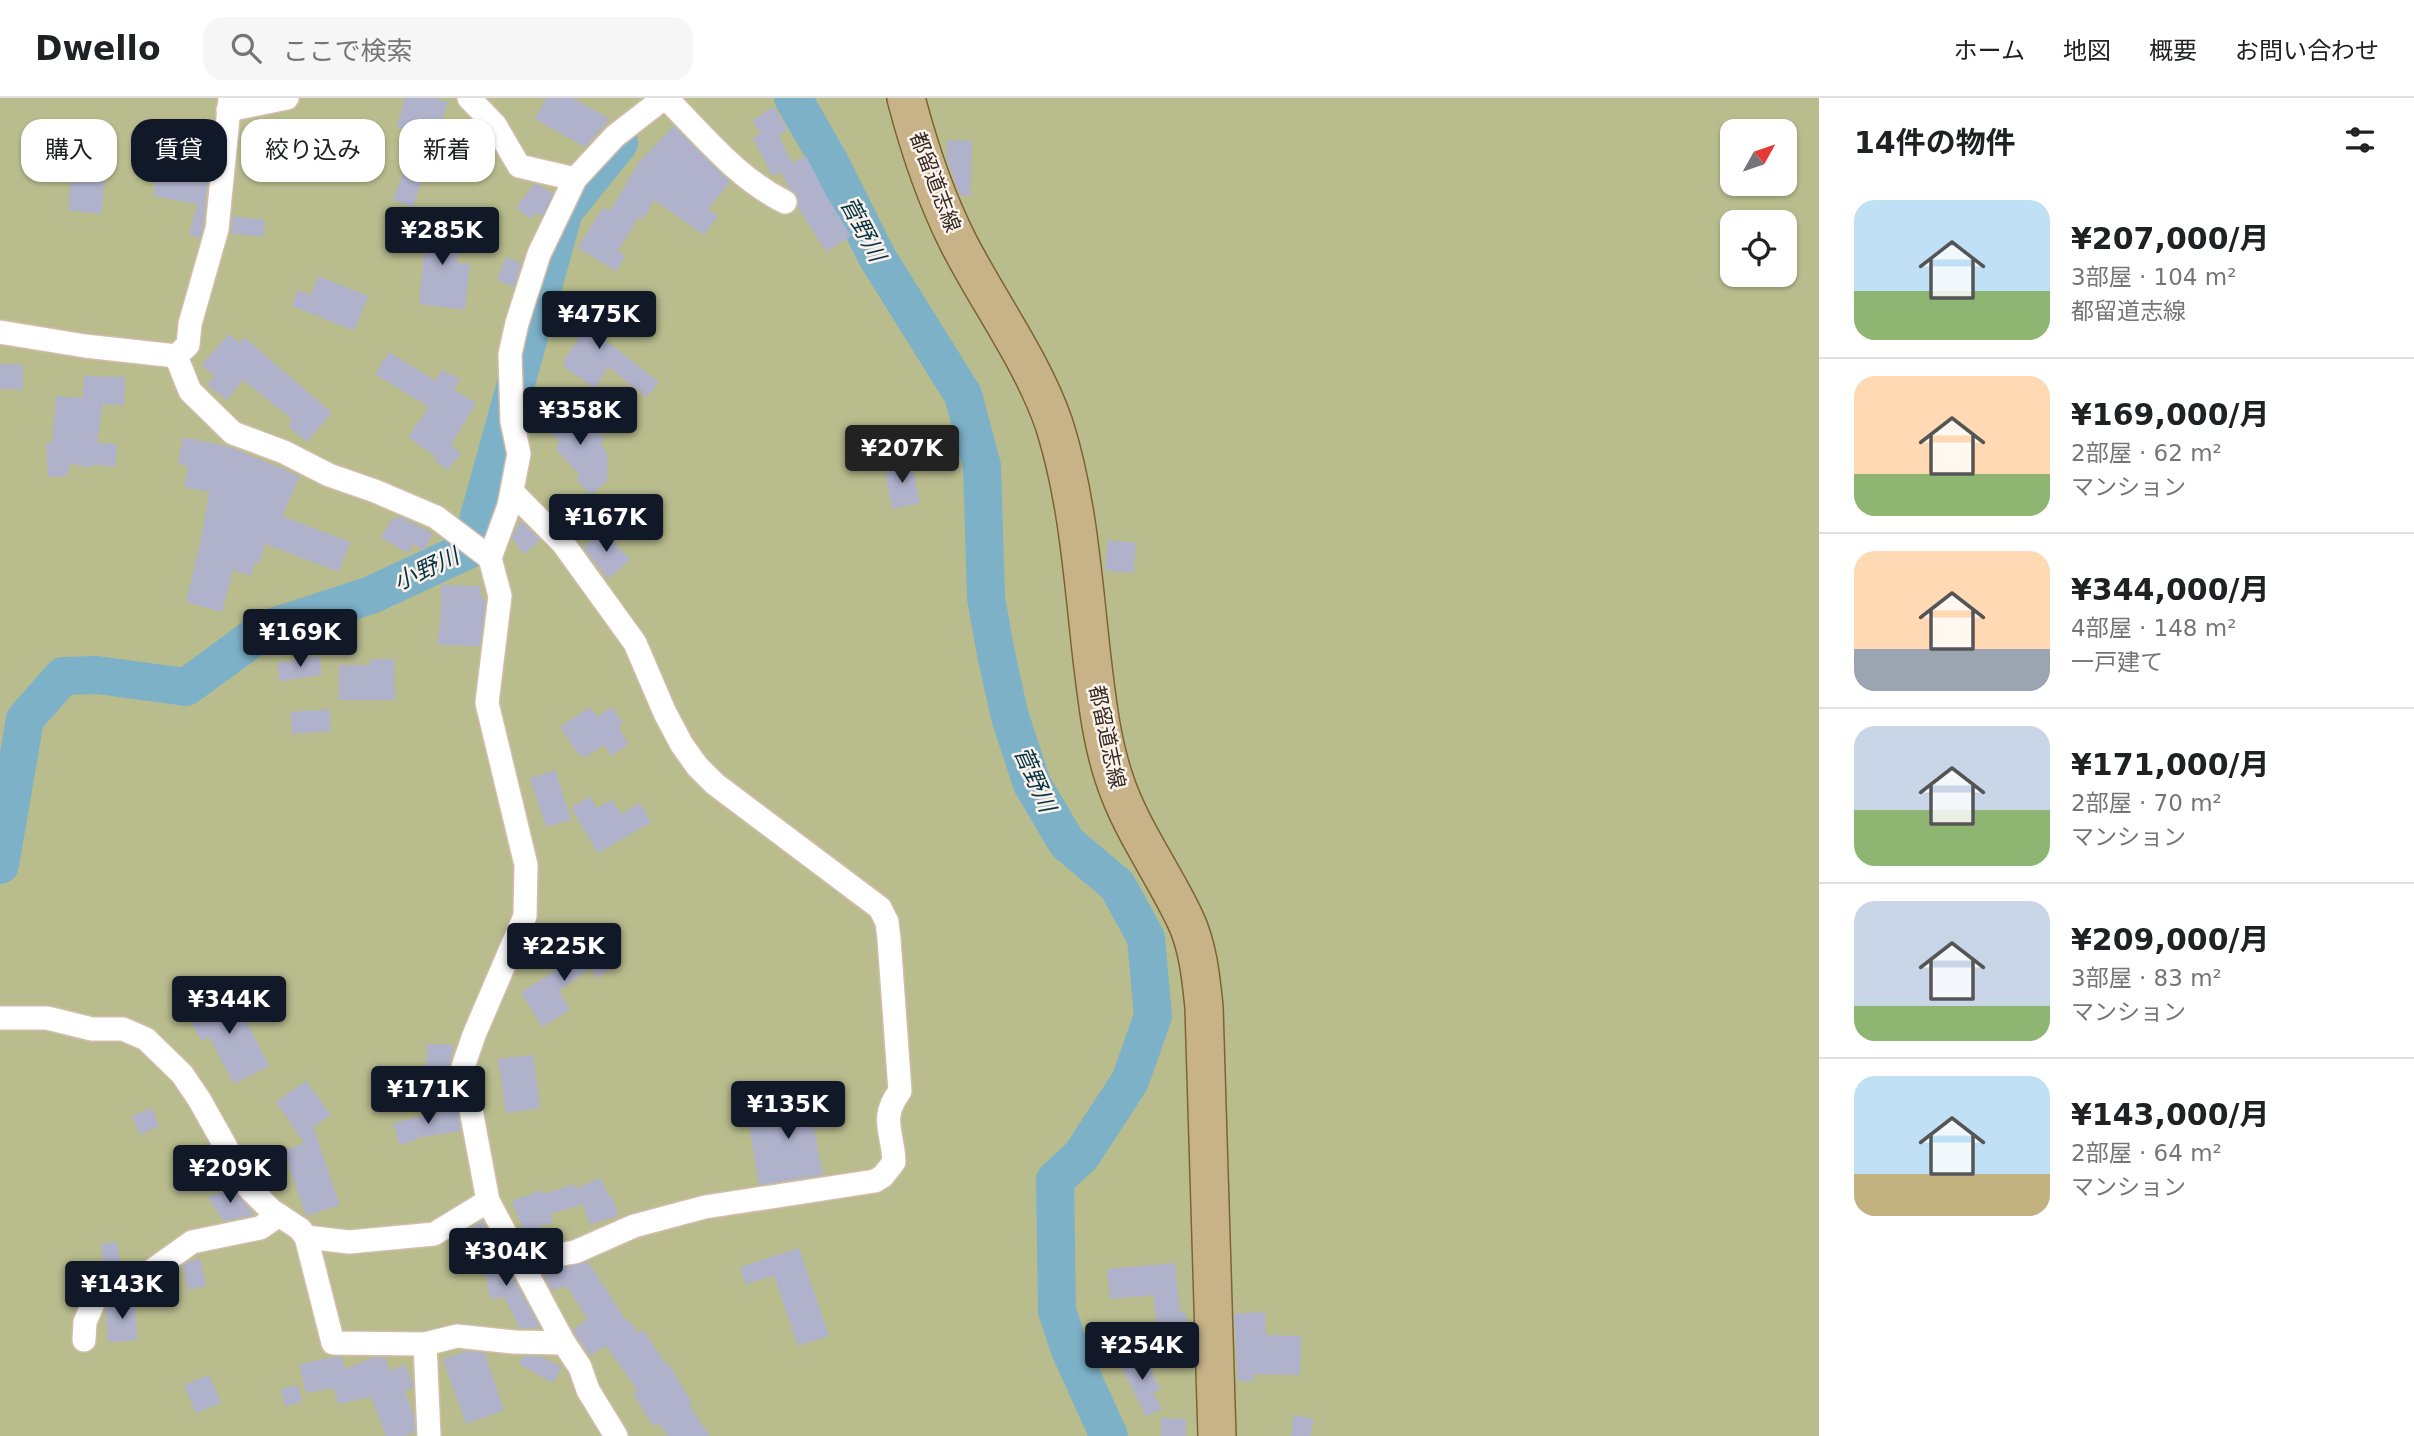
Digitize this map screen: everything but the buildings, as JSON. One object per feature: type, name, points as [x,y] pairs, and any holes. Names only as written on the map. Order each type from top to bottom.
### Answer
[{"type":"main road","name":"都留道志線","points":[[906,98],[919,149],[936,196],[1032,376],[1053,421],[1066,466],[1099,715],[1111,769],[1120,798],[1186,922],[1200,969],[1204,1007],[1217,1436]]},
{"type":"street","points":[[0,332],[85,346],[176,356],[188,345],[190,324],[217,229],[229,104],[287,98]]},
{"type":"street","points":[[469,98],[495,125],[519,166],[575,179]]},
{"type":"street","points":[[616,1436],[488,1201],[463,1067],[525,916],[526,864],[487,704],[500,596],[490,558],[513,493],[519,454],[512,421],[510,354],[539,254],[575,179],[615,136],[665,98],[736,170],[755,185],[785,202]]},
{"type":"street","points":[[176,356],[190,391],[233,433],[284,452],[329,475],[436,517],[490,558]]},
{"type":"street","points":[[513,493],[562,542],[635,643],[665,713],[697,766],[715,785],[880,908],[887,922],[890,939],[900,1091],[892,1101],[887,1117],[894,1162],[883,1176],[875,1181],[705,1207],[634,1226],[575,1252],[550,1256],[526,1269]]},
{"type":"street","points":[[0,1018],[47,1017],[92,1029],[123,1029],[146,1039],[182,1074],[241,1176],[256,1195],[300,1229],[306,1237],[333,1343],[425,1345],[457,1336],[514,1342],[564,1343]]},
{"type":"street","points":[[306,1237],[349,1242],[434,1234],[488,1201]]},
{"type":"street","points":[[85,1340],[85,1322],[94,1299],[115,1287],[140,1279],[191,1242],[260,1228],[279,1215]]},
{"type":"street","points":[[425,1345],[429,1436]]},
{"type":"green space","points":[[0,98],[1819,98],[1819,1436],[0,1436]]},
{"type":"waterway","name":"菅野川","points":[[793,98],[829,161],[877,257],[963,395],[982,466],[986,598],[1010,717],[1032,784],[1067,843],[1117,885],[1146,938],[1153,1016],[1130,1081],[1081,1156],[1055,1180],[1057,1311],[1070,1350],[1109,1436]]},
{"type":"waterway","name":"小野川","points":[[0,865],[25,719],[63,676],[97,675],[186,687],[264,630],[371,595],[470,549],[564,211],[619,143]]}]
